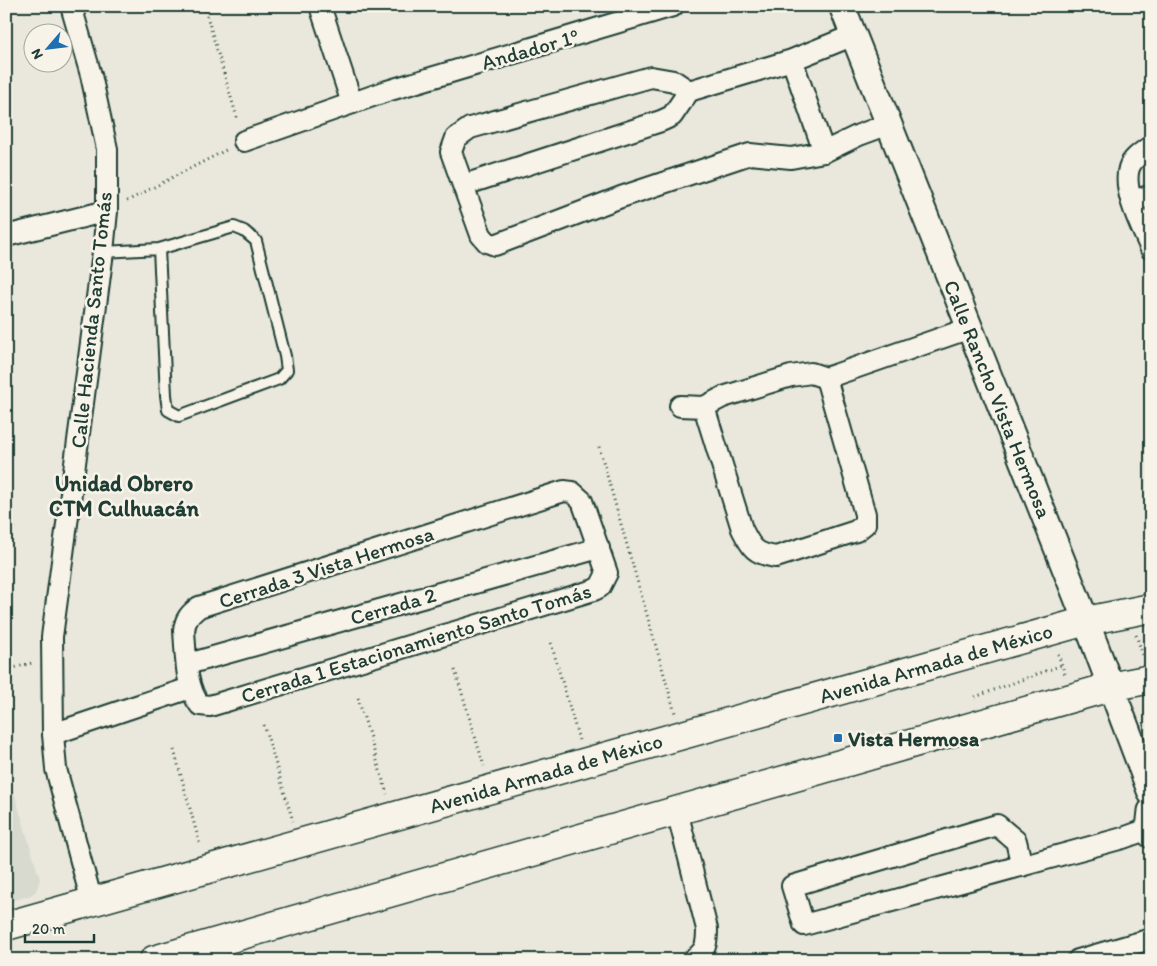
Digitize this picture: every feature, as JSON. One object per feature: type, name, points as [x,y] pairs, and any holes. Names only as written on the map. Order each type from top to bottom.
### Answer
[{"type":"main road","name":"Avenida Armada de México","points":[[6,926],[1050,631],[1139,610]]},
{"type":"main road","points":[[154,960],[218,951],[677,811],[1110,687],[1147,668]]},
{"type":"street","name":"Calle Hacienda Santo Tomás","points":[[71,6],[91,76],[107,149],[106,211],[103,252],[52,637],[53,734],[56,769],[92,902]]},
{"type":"street","points":[[320,6],[352,103]]},
{"type":"street","name":"Andador 1º","points":[[244,141],[387,91],[673,6]]},
{"type":"street","name":"Calle Rancho Vista Hermosa","points":[[842,6],[1086,621],[1151,793]]},
{"type":"street","points":[[464,185],[666,119],[672,116],[689,91],[792,60],[854,35]]},
{"type":"street","points":[[792,60],[824,152]]},
{"type":"street","points":[[689,91],[674,81],[651,77],[470,128],[456,138],[451,152],[481,234],[487,242],[495,245],[621,197],[750,154],[791,158],[824,152],[859,135],[889,124]]},
{"type":"street","points":[[1145,150],[1129,166],[1127,181],[1141,198],[1151,249]]},
{"type":"street","points":[[6,236],[106,211]]},
{"type":"street","points":[[680,406],[704,408],[723,397],[792,376],[811,373],[826,378],[970,328]]},
{"type":"street","points":[[704,408],[742,529],[750,546],[762,555],[776,557],[856,531],[865,524],[865,514],[826,378]]},
{"type":"street","name":"Cerrada 1 Estacionamiento Santo Tomás","points":[[190,688],[200,705],[210,706],[600,587],[607,573],[582,501],[572,492],[564,491]]},
{"type":"street","name":"Cerrada 3 Vista Hermosa","points":[[190,688],[184,631],[185,622],[189,615],[199,607],[564,491]]},
{"type":"street","name":"Cerrada 2","points":[[188,664],[599,548]]},
{"type":"street","points":[[53,734],[190,688]]},
{"type":"street","points":[[677,811],[707,929],[707,943],[700,954],[693,960]]},
{"type":"street","points":[[1022,866],[1016,841],[997,825],[792,886],[804,925],[1022,866],[1123,838],[1150,826]]},
{"type":"street","points":[[1078,960],[1151,939]]},
{"type":"lane","points":[[103,252],[159,249],[234,228],[244,231],[256,241],[285,356],[286,370],[279,379],[179,416],[168,410],[159,249]]},
{"type":"path","points":[[106,211],[244,141],[204,6]]},
{"type":"path","points":[[599,447],[681,735]]},
{"type":"path","points":[[1139,610],[1147,668]]},
{"type":"path","points":[[1050,631],[1073,698]]},
{"type":"path","points":[[551,643],[585,762]]},
{"type":"path","points":[[969,699],[1062,665]]},
{"type":"path","points":[[456,670],[491,789]]},
{"type":"path","points":[[358,698],[394,816]]},
{"type":"path","points":[[264,725],[299,843]]},
{"type":"path","points":[[174,750],[207,869]]},
{"type":"shaded area","points":[[12,674],[8,700],[6,720],[6,676]]},
{"type":"shaded area","points":[[6,741],[9,776],[40,879],[36,891],[31,895],[6,903]]},
{"type":"place","name":"Vista Hermosa","points":[[838,738]]},
{"type":"district","name":"Unidad Obrero CTM Culhuacán","points":[[124,496]]}]
